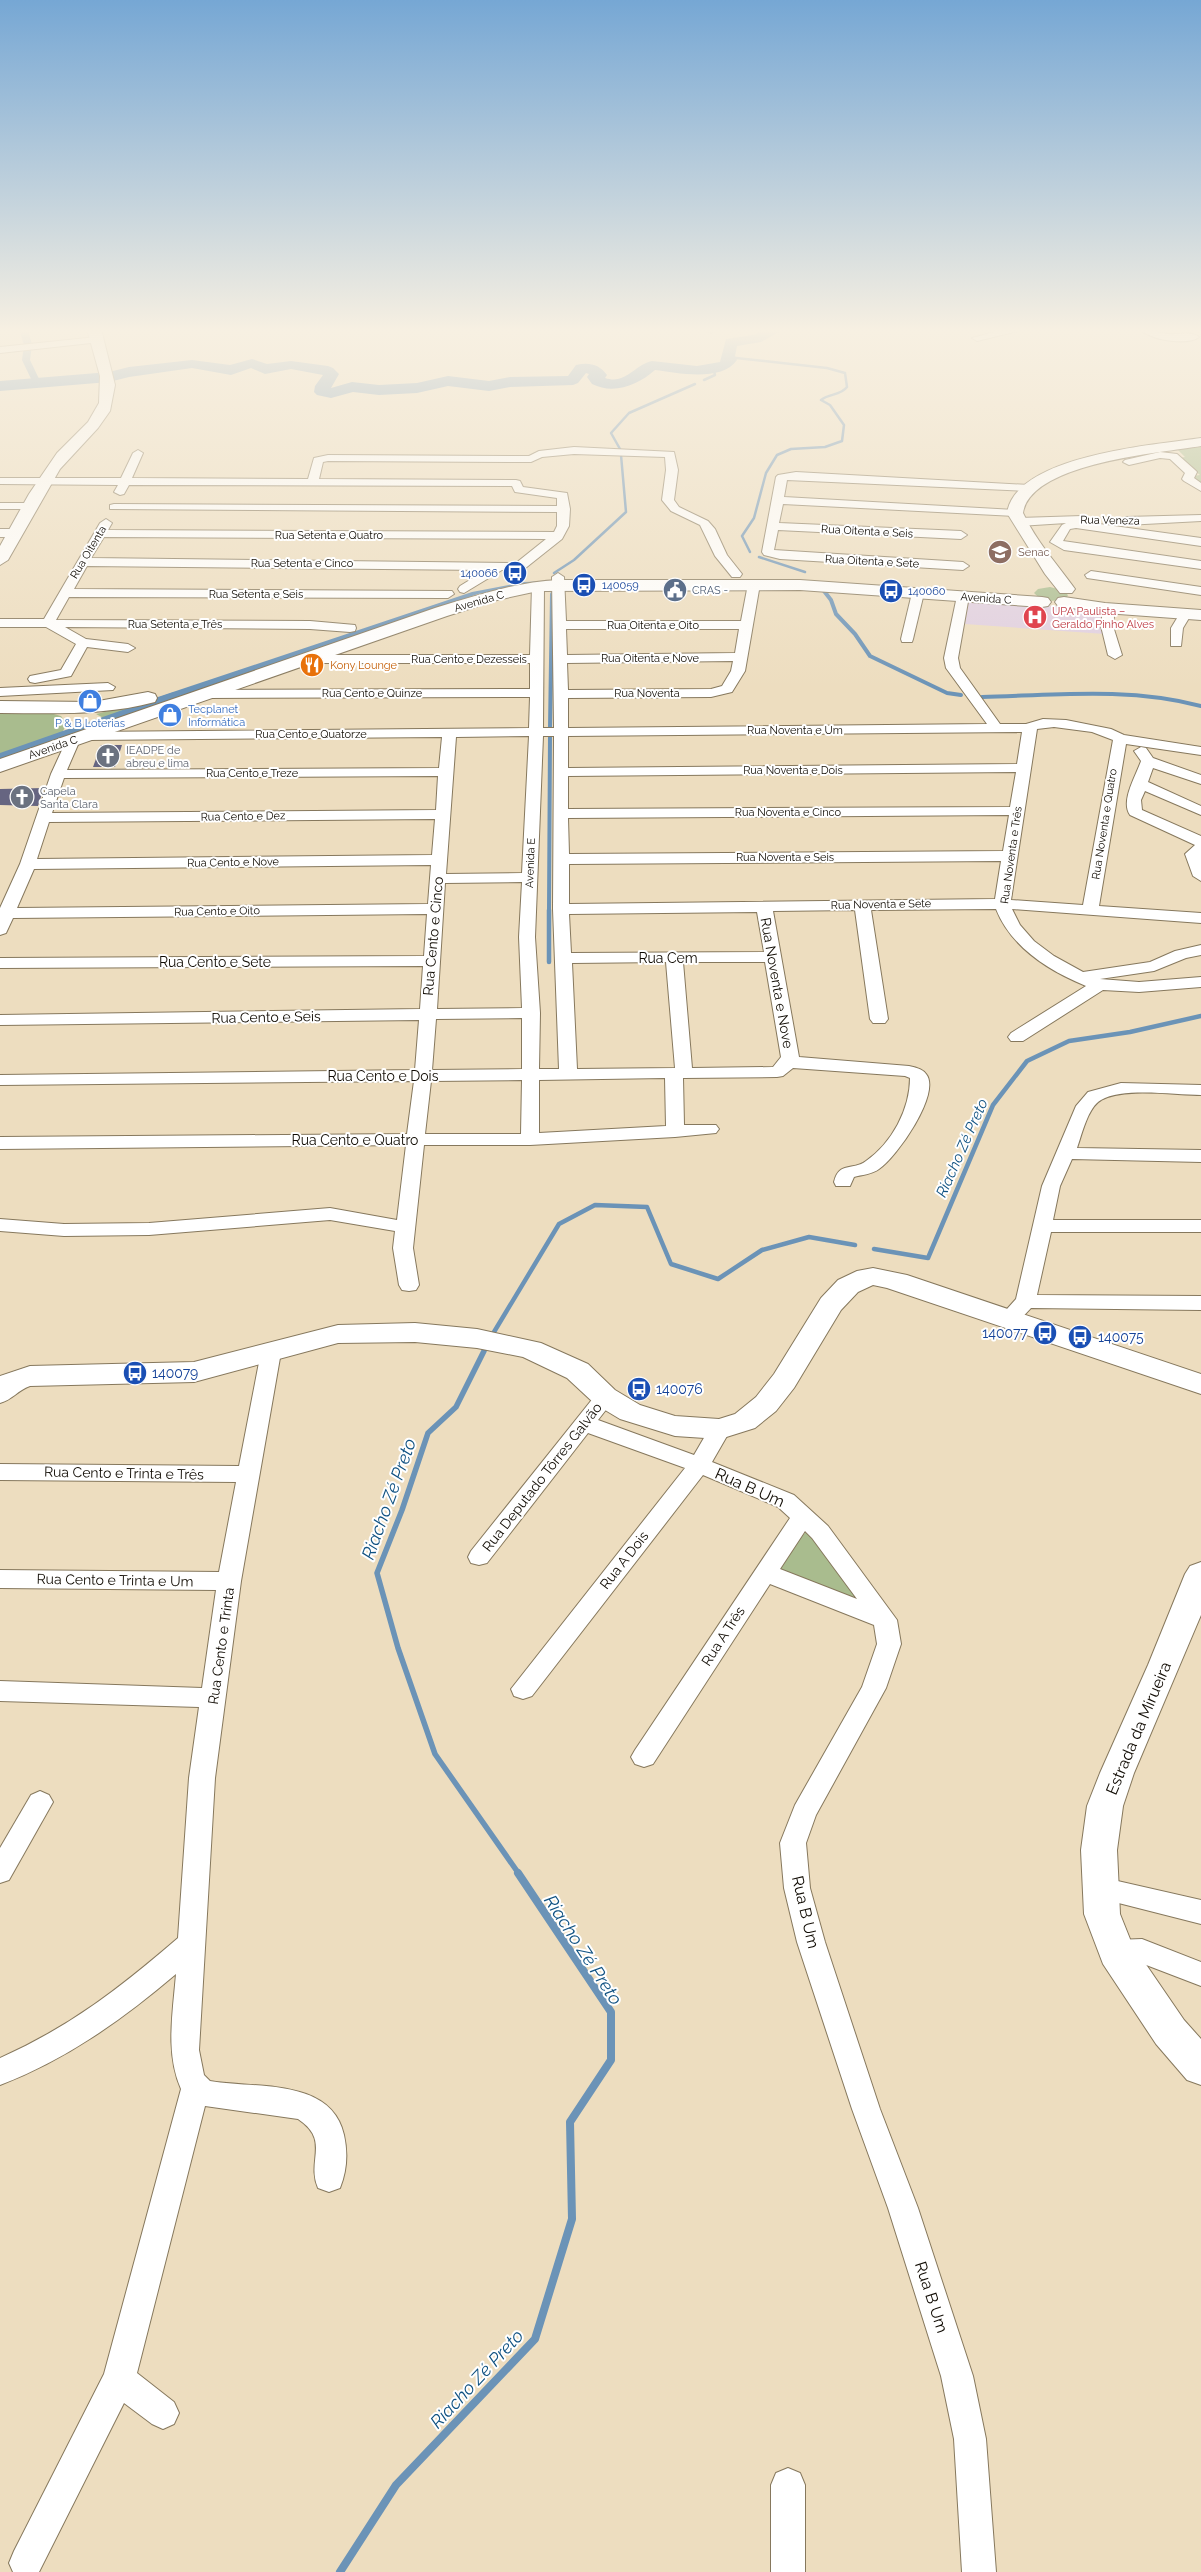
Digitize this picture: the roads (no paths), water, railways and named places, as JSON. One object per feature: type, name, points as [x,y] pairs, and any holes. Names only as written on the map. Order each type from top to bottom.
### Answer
[{"type":"main road","points":[[0,560],[46,480],[69,449]]},
{"type":"main road","points":[[1140,609],[1067,594],[1027,539],[1017,517],[1020,495],[1028,488],[1056,472],[1171,449]]},
{"type":"main road","name":"Avenida C","points":[[710,580],[736,574],[805,575],[963,592],[997,589],[1039,592]]},
{"type":"main road","points":[[1039,592],[1053,574]]},
{"type":"main road","name":"Avenida C","points":[[80,725],[208,694],[441,612],[493,596],[528,577]]},
{"type":"main road","name":"Avenida C","points":[[0,766],[80,725],[140,700],[456,591],[528,577],[558,581],[710,580],[918,593],[1039,592]]},
{"type":"main road","points":[[1039,592],[1053,586],[1067,594],[1109,608],[1140,609],[1196,602]]},
{"type":"main road","points":[[0,707],[21,699],[52,708],[80,725]]},
{"type":"main road","points":[[0,1393],[4,1386],[14,1380],[30,1376],[194,1372],[357,1331],[395,1332],[506,1344],[549,1357],[581,1374],[605,1398],[633,1415],[687,1428],[730,1427],[767,1402],[783,1381],[840,1292],[854,1281],[867,1277],[878,1277],[1017,1310],[1201,1384]]},
{"type":"main road","name":"Estrada da Mirueira","points":[[1201,1574],[1165,1665],[1129,1744],[1105,1806],[1099,1850],[1102,1914],[1116,1952],[1170,2032],[1201,2067]]},
{"type":"street","points":[[312,482],[318,460],[328,458],[531,459],[543,452],[567,451],[670,454],[672,470],[668,500],[682,514],[704,523],[709,529],[721,556],[736,574]]},
{"type":"street","name":"Rua Oitenta","points":[[48,623],[114,507],[138,453]]},
{"type":"street","points":[[1128,462],[1150,454],[1173,456],[1191,472],[1188,479],[1201,488]]},
{"type":"street","points":[[772,526],[782,477],[790,475],[1028,488]]},
{"type":"street","points":[[0,481],[312,482],[378,509],[518,484],[519,490],[562,496],[564,509],[563,526],[558,536],[528,577]]},
{"type":"street","points":[[961,483],[963,592],[951,658],[953,668],[997,729]]},
{"type":"street","name":"Rua Veneza","points":[[776,500],[962,510],[1017,517],[1201,518]]},
{"type":"street","points":[[0,506],[31,506]]},
{"type":"street","points":[[114,507],[564,509]]},
{"type":"street","name":"Rua Setenta e Quatro","points":[[100,533],[378,509],[558,536]]},
{"type":"street","points":[[1201,542],[1076,524],[1066,527],[1056,542],[1064,546],[1201,565]]},
{"type":"street","name":"Rua Oitenta e Seis","points":[[772,526],[961,535]]},
{"type":"street","name":"Rua Oitenta e Sete","points":[[772,526],[768,552],[780,555],[963,566]]},
{"type":"street","points":[[0,533],[16,533]]},
{"type":"street","name":"Rua Setenta e Cinco","points":[[84,562],[501,566],[528,577]]},
{"type":"street","points":[[456,591],[501,566]]},
{"type":"street","points":[[1091,575],[1196,602],[1177,628],[1176,643]]},
{"type":"street","name":"Avenida E","points":[[528,577],[538,659],[527,937],[531,1013],[530,1139]]},
{"type":"street","points":[[558,581],[561,909],[568,1074]]},
{"type":"street","points":[[740,657],[754,584]]},
{"type":"street","name":"Rua Setenta e Seis","points":[[64,593],[321,594],[456,591]]},
{"type":"street","points":[[907,639],[918,593]]},
{"type":"street","points":[[313,616],[321,594]]},
{"type":"street","points":[[1109,608],[1107,626],[1115,655]]},
{"type":"street","name":"Rua Setenta e Três","points":[[0,623],[313,616],[350,628]]},
{"type":"street","points":[[48,623],[83,643],[128,648]]},
{"type":"street","name":"Rua Oitenta e Oito","points":[[559,625],[746,625]]},
{"type":"street","points":[[21,699],[29,681],[66,673],[83,643]]},
{"type":"street","name":"Rua Oitenta e Nove","points":[[559,658],[740,657]]},
{"type":"street","name":"Rua Noventa","points":[[560,694],[711,692],[727,689],[732,685],[738,671],[740,657]]},
{"type":"street","name":"Rua Cento e Dezesseis","points":[[311,659],[538,659]]},
{"type":"street","points":[[0,692],[21,699],[108,688],[80,725],[58,774],[28,864],[3,913],[0,930]]},
{"type":"street","name":"Rua Cento e Quinze","points":[[208,694],[536,693]]},
{"type":"street","points":[[1030,728],[1040,723],[1063,725],[1108,731],[1127,740],[1201,750]]},
{"type":"street","name":"Rua Cento e Quatorze","points":[[80,725],[449,733],[536,732]]},
{"type":"street","name":"Rua Noventa e Um","points":[[536,732],[1030,728]]},
{"type":"street","name":"Rua Noventa e Três","points":[[1030,728],[1002,904],[1005,916],[1028,947],[1054,964],[1099,985],[1146,987],[1201,982]]},
{"type":"street","name":"Rua Cento e Cinco","points":[[409,1285],[403,1248],[423,1076],[441,814],[449,733]]},
{"type":"street","points":[[1127,740],[1148,761],[1201,780]]},
{"type":"street","name":"Rua Noventa e Quatro","points":[[1090,910],[1127,740]]},
{"type":"street","points":[[1148,761],[1134,800],[1135,812],[1201,842]]},
{"type":"street","name":"Rua Noventa e Dois","points":[[560,772],[1025,768]]},
{"type":"street","name":"Rua Cento e Treze","points":[[58,774],[445,772]]},
{"type":"street","points":[[1141,784],[1201,811]]},
{"type":"street","name":"Rua Noventa e Cinco","points":[[560,814],[1016,811]]},
{"type":"street","name":"Rua Cento e Dez","points":[[44,818],[441,814]]},
{"type":"street","points":[[1201,848],[1193,854],[1201,876]]},
{"type":"street","name":"Rua Noventa e Seis","points":[[560,859],[1009,856]]},
{"type":"street","name":"Rua Cento e Nove","points":[[28,864],[438,860]]},
{"type":"street","points":[[437,879],[530,877]]},
{"type":"street","points":[[862,904],[879,1019]]},
{"type":"street","name":"Rua Noventa e Sete","points":[[561,909],[862,904],[1002,904],[1201,918]]},
{"type":"street","name":"Rua Noventa e Nove","points":[[764,907],[789,1062],[782,1070],[766,1072]]},
{"type":"street","name":"Rua Cento e Oito","points":[[3,913],[434,909]]},
{"type":"street","points":[[1081,977],[1154,966],[1181,954],[1201,950]]},
{"type":"street","name":"Rua Cem","points":[[563,958],[773,958]]},
{"type":"street","points":[[674,958],[679,1073],[675,1132]]},
{"type":"street","name":"Rua Cento e Sete","points":[[0,962],[430,961]]},
{"type":"street","points":[[1017,1037],[1099,985]]},
{"type":"street","name":"Rua Cento e Seis","points":[[0,1020],[531,1013]]},
{"type":"street","points":[[789,1062],[909,1071],[919,1076],[919,1091],[911,1116],[899,1138],[872,1166],[845,1174],[843,1182]]},
{"type":"street","name":"Rua Cento e Dois","points":[[0,1080],[766,1072]]},
{"type":"street","points":[[1201,1090],[1121,1088],[1094,1096],[1084,1106],[1066,1154],[1051,1186],[1042,1226],[1017,1310],[1201,1303]]},
{"type":"street","name":"Rua Cento e Quatro","points":[[0,1143],[530,1139],[710,1129]]},
{"type":"street","points":[[1066,1154],[1201,1156]]},
{"type":"street","points":[[0,1225],[64,1230],[149,1230],[330,1214],[405,1227]]},
{"type":"street","points":[[1042,1226],[1201,1226]]},
{"type":"street","name":"Rua Cento e Trinta","points":[[196,2086],[188,2070],[184,2050],[202,1778],[230,1581],[271,1352]]},
{"type":"street","name":"Rua Deputado Tôrres Galvão","points":[[479,1557],[605,1398]]},
{"type":"street","name":"Rua B Um","points":[[586,1424],[699,1465],[786,1501],[820,1532],[885,1620],[889,1644],[874,1688],[804,1814],[794,1843],[797,1888],[811,1942],[866,2109],[903,2208],[957,2376],[970,2439],[979,2572]]},
{"type":"street","name":"Rua A Dois","points":[[523,1689],[730,1427]]},
{"type":"street","name":"Rua Cento e Trinta e Três","points":[[0,1472],[248,1474]]},
{"type":"street","name":"Rua A Três","points":[[644,1757],[764,1572],[803,1516]]},
{"type":"street","points":[[764,1572],[885,1620]]},
{"type":"street","name":"Rua Cento e Trinta e Um","points":[[0,1579],[230,1581]]},
{"type":"street","points":[[0,1691],[214,1698]]},
{"type":"street","points":[[0,1872],[40,1802]]},
{"type":"street","points":[[1100,1888],[1201,1912]]},
{"type":"street","points":[[0,2072],[51,2048],[129,1997],[191,1944]]},
{"type":"street","points":[[1116,1952],[1142,1951],[1201,1974]]},
{"type":"street","points":[[26,2563],[119,2379],[196,2086],[208,2094],[239,2098],[284,2100],[312,2110],[326,2126],[332,2146],[329,2178]]},
{"type":"street","points":[[119,2379],[163,2413]]},
{"type":"street","points":[[788,2486],[788,2572]]},
{"type":"water","points":[[548,581],[548,583],[478,594],[156,705],[149,700],[472,592],[524,582]]},
{"type":"waterway","points":[[750,552],[742,536],[754,518],[766,473],[777,455],[791,449]]},
{"type":"waterway","points":[[554,573],[574,560],[626,512],[621,455]]},
{"type":"waterway","points":[[759,557],[805,572]]},
{"type":"waterway","points":[[824,591],[831,600],[836,614],[855,634],[870,656],[947,693],[961,695]]},
{"type":"waterway","points":[[550,728],[552,594]]},
{"type":"waterway","points":[[982,697],[1120,694],[1147,696],[1201,706]]},
{"type":"waterway","points":[[0,757],[174,696]]},
{"type":"waterway","points":[[549,911],[550,736]]},
{"type":"waterway","points":[[549,911],[549,962]]},
{"type":"waterway","name":"Riacho Zé Preto","points":[[874,1249],[928,1258],[993,1105],[1027,1061],[1069,1041],[1130,1032],[1201,1016]]},
{"type":"waterway","name":"Riacho Zé Preto","points":[[494,1332],[559,1224],[595,1205],[647,1207],[671,1264],[718,1279],[762,1250],[809,1237],[855,1245]]},
{"type":"waterway","name":"Riacho Zé Preto","points":[[484,1351],[456,1407],[428,1433],[402,1510],[377,1573],[398,1648],[435,1754],[519,1874]]},
{"type":"waterway","name":"Riacho Zé Preto","points":[[340,2572],[396,2485],[535,2339],[572,2219],[570,2122],[611,2060],[611,2012],[518,1873]]},
{"type":"place","name":"Senac","points":[[1000,552]]},
{"type":"place","name":"140066","points":[[515,573]]},
{"type":"place","name":"140059","points":[[584,585]]},
{"type":"place","name":"CRAS -","points":[[675,590]]},
{"type":"place","name":"140060","points":[[891,591]]},
{"type":"place","name":"UPA Paulista – Geraldo Pinho Alves","points":[[1035,617]]},
{"type":"place","name":"Kony Lounge","points":[[312,665]]},
{"type":"place","name":"P & B Loterias","points":[[90,701]]},
{"type":"place","name":"Tecplanet Informática","points":[[170,715]]},
{"type":"place","name":"IEADPE de abreu e lima","points":[[108,756]]},
{"type":"place","name":"Capela Santa Clara","points":[[22,797]]},
{"type":"place","name":"140077","points":[[1045,1333]]},
{"type":"place","name":"140075","points":[[1080,1337]]},
{"type":"place","name":"140079","points":[[135,1373]]},
{"type":"place","name":"140076","points":[[639,1389]]}]
